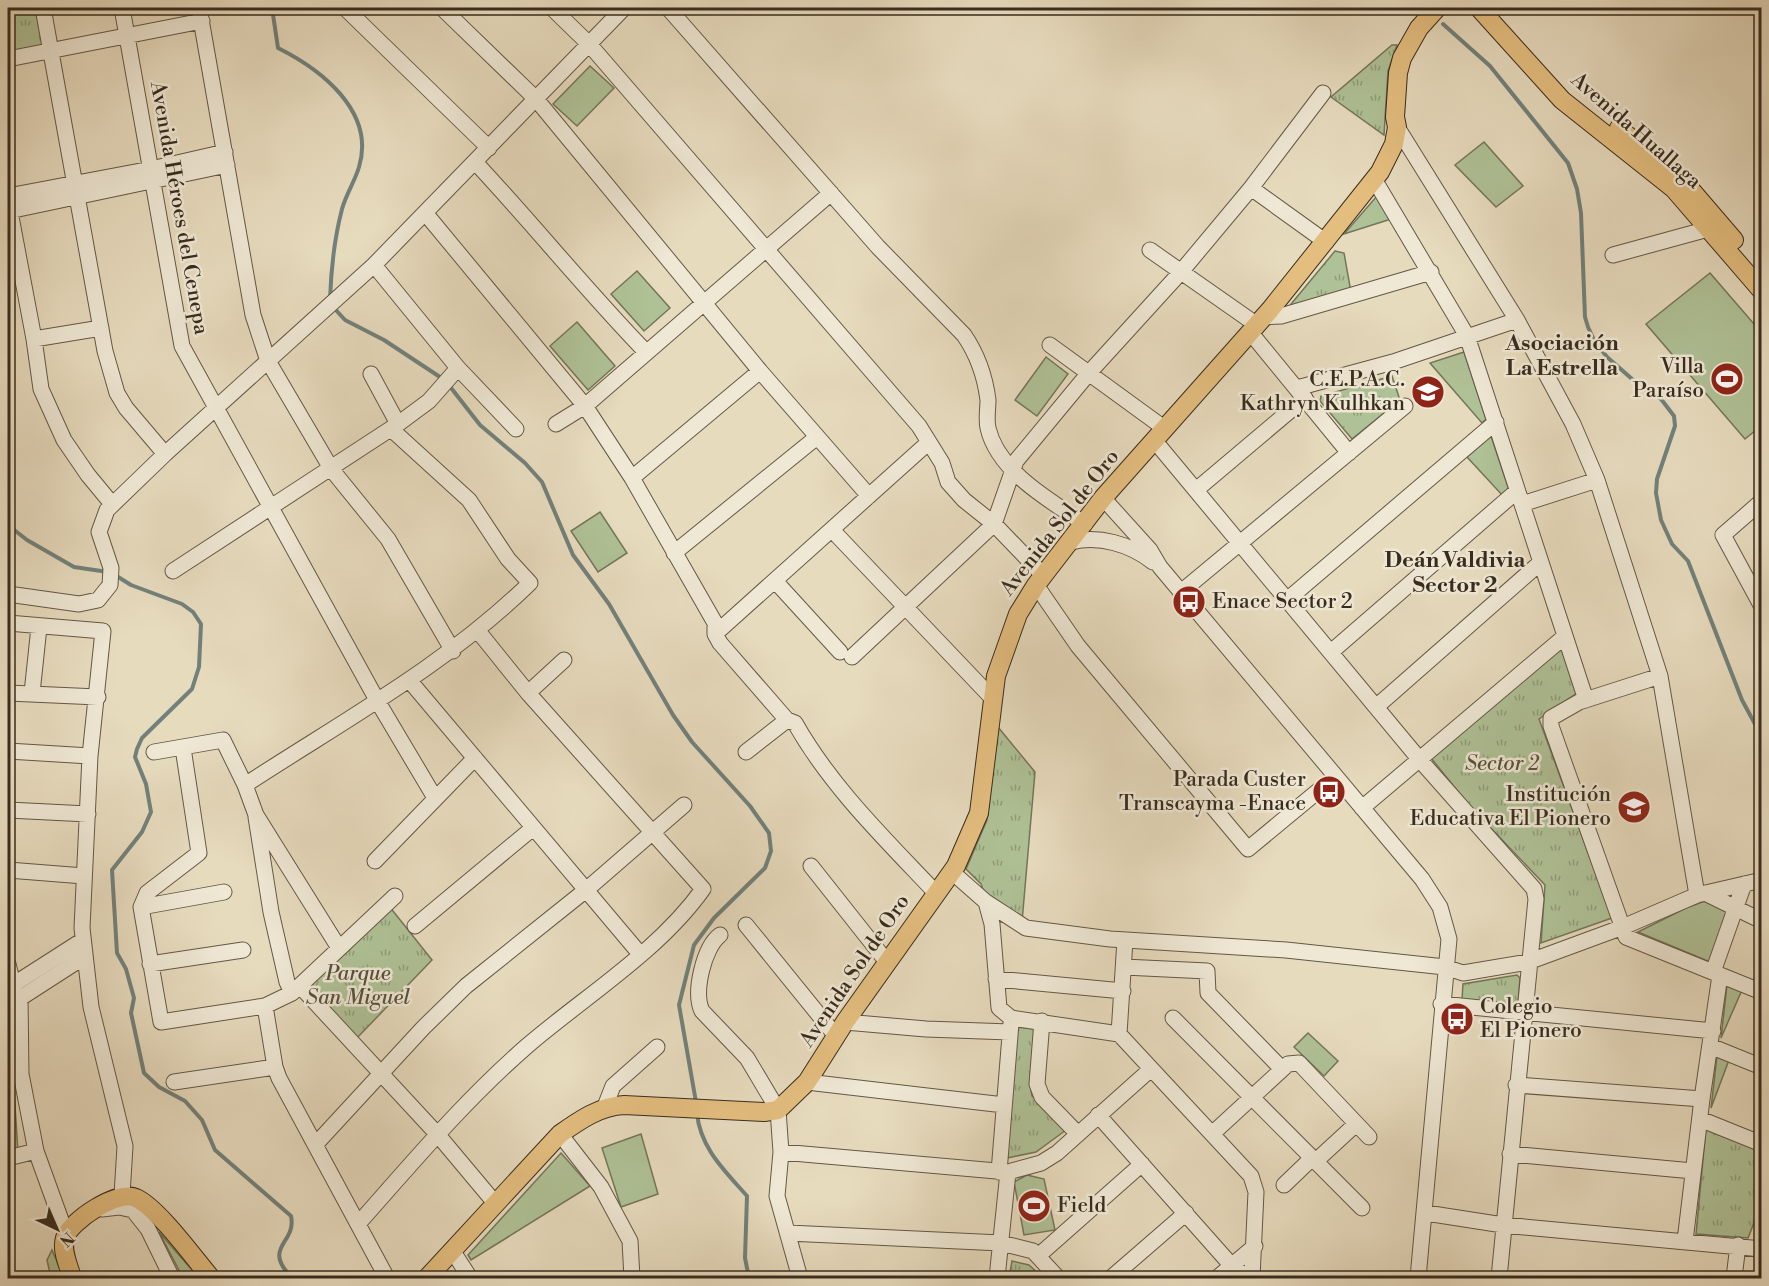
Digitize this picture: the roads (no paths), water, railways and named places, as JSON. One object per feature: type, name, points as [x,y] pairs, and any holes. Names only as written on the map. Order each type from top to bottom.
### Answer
[{"type":"main road","name":"Avenida Sol de Oro","points":[[778,1110],[807,1083],[887,962],[952,872],[967,845],[979,813],[993,699],[1009,634],[1040,581],[1103,498],[1257,325],[1326,242],[1374,179],[1394,144],[1397,127],[1395,117],[1398,73],[1402,58],[1419,28],[1437,8]]},
{"type":"main road","name":"Avenida Huallaga","points":[[1479,8],[1562,100],[1655,172],[1761,272]]},
{"type":"main road","name":"Avenida Huallaga","points":[[1496,8],[1569,90],[1671,171],[1761,291]]},
{"type":"main road","points":[[427,1278],[560,1134],[584,1117],[615,1105],[647,1105],[754,1113],[778,1110]]},
{"type":"main road","points":[[72,1278],[64,1250],[66,1234],[96,1209],[122,1195],[138,1198],[152,1210],[211,1278]]},
{"type":"street","points":[[43,8],[101,328],[117,393],[126,408],[165,454]]},
{"type":"street","name":"Avenida Héroes del Cenepa","points":[[122,8],[182,346],[378,702],[435,798]]},
{"type":"street","points":[[345,8],[489,148]]},
{"type":"street","points":[[442,8],[536,99],[703,303],[868,496]]},
{"type":"street","points":[[552,8],[589,44],[919,426],[942,463],[948,482],[964,501],[994,524],[1040,581],[1078,646],[1248,849],[1335,777]]},
{"type":"street","points":[[8,594],[79,604],[98,600],[110,585],[111,568],[99,532],[110,507],[165,454],[369,270],[624,8]]},
{"type":"street","points":[[668,8],[831,193],[964,335],[974,350],[988,399],[988,428],[1012,470],[1085,524]]},
{"type":"street","points":[[8,59],[127,36],[201,14],[253,315],[268,361],[332,470],[388,539],[453,651]]},
{"type":"street","points":[[776,582],[846,655],[905,608],[994,524],[1016,460],[1088,374],[1180,273],[1251,188],[1323,93]]},
{"type":"street","points":[[1397,127],[1517,320],[1573,424],[1597,480],[1659,676],[1701,894]]},
{"type":"street","points":[[110,507],[57,429],[41,389],[34,339],[15,288],[8,203],[152,176],[226,158]]},
{"type":"street","points":[[475,162],[546,240],[591,295],[645,351]]},
{"type":"street","points":[[1374,179],[1467,336],[1586,700]]},
{"type":"street","points":[[1251,188],[1326,242]]},
{"type":"street","points":[[556,424],[585,406],[645,351],[831,193]]},
{"type":"street","points":[[426,214],[585,406],[632,478],[715,623],[715,634],[720,643],[787,720],[795,723],[823,768],[877,831],[936,893]]},
{"type":"street","points":[[1613,255],[1713,225]]},
{"type":"street","points":[[1150,250],[1257,325],[1301,393],[1349,453]]},
{"type":"street","points":[[369,270],[516,429]]},
{"type":"street","points":[[1257,325],[1431,272]]},
{"type":"street","points":[[1196,490],[1301,393],[1517,320]]},
{"type":"street","points":[[34,339],[101,328]]},
{"type":"street","points":[[1050,345],[1159,434],[1196,490],[1240,544],[1420,760],[1534,890],[1536,899],[1528,962],[1499,1278]]},
{"type":"street","points":[[173,571],[332,470],[394,427],[429,401],[458,368]]},
{"type":"street","points":[[632,478],[760,371]]},
{"type":"street","points":[[245,784],[378,702],[453,651],[478,632],[530,583],[508,559],[469,500],[394,427],[371,374]]},
{"type":"street","points":[[1181,591],[1405,406]]},
{"type":"street","points":[[1287,600],[1496,422]]},
{"type":"street","points":[[674,554],[818,436]]},
{"type":"street","points":[[715,634],[776,582],[929,442]]},
{"type":"street","points":[[1331,652],[1520,497],[1597,480]]},
{"type":"street","points":[[1103,498],[1150,550],[1160,567],[1422,879],[1440,907],[1449,939],[1426,1213],[1418,1278]]},
{"type":"street","points":[[1761,501],[1723,535],[1761,608]]},
{"type":"street","points":[[832,531],[993,699]]},
{"type":"street","points":[[1071,542],[1091,539],[1122,545],[1160,567]]},
{"type":"street","points":[[1376,707],[1541,562]]},
{"type":"street","points":[[8,623],[103,631],[98,697],[90,756],[83,940],[91,1007],[125,1146],[122,1195]]},
{"type":"street","points":[[32,693],[39,627]]},
{"type":"street","points":[[358,1224],[438,1135],[526,1047],[675,923],[703,890],[528,693],[478,632]]},
{"type":"street","points":[[1362,808],[1564,637]]},
{"type":"street","points":[[528,693],[564,660]]},
{"type":"street","points":[[1659,676],[1586,700],[1558,712],[1551,718],[1551,726],[1626,937],[1761,992]]},
{"type":"street","points":[[409,680],[640,954]]},
{"type":"street","points":[[8,693],[98,697]]},
{"type":"street","points":[[746,752],[787,720]]},
{"type":"street","points":[[154,752],[223,740],[245,784],[256,815],[339,948]]},
{"type":"street","points":[[183,748],[199,853],[147,893],[141,908],[161,1022],[266,1006],[296,990],[396,896]]},
{"type":"street","points":[[8,751],[90,756]]},
{"type":"street","points":[[375,861],[475,758]]},
{"type":"street","points":[[315,1145],[466,986],[586,890],[684,805]]},
{"type":"street","points":[[8,810],[88,814]]},
{"type":"street","points":[[256,815],[258,844],[287,982],[438,1135],[495,1203]]},
{"type":"street","points":[[415,926],[533,828]]},
{"type":"street","points":[[811,866],[887,962]]},
{"type":"street","points":[[8,870],[84,876]]},
{"type":"street","points":[[952,872],[986,902],[1026,928],[1125,940],[1286,950],[1445,967],[1463,973],[1528,962],[1623,927],[1701,894],[1761,880]]},
{"type":"street","points":[[1685,1241],[1711,1038],[1716,973],[1744,884]]},
{"type":"street","points":[[141,908],[224,892]]},
{"type":"street","points":[[1701,894],[1761,921]]},
{"type":"street","points":[[986,902],[992,924],[999,1008],[1010,1025],[1004,1105],[1001,1243],[997,1278]]},
{"type":"street","points":[[746,925],[841,1029],[926,1029],[1042,1022],[1119,1034],[1251,1176],[1256,1192],[1252,1278]]},
{"type":"street","points":[[720,935],[711,943],[699,986],[699,1004],[702,1011],[747,1058],[778,1110],[781,1152],[777,1196],[800,1278]]},
{"type":"street","points":[[8,1006],[12,988],[83,940]]},
{"type":"street","points":[[1119,1034],[1125,940]]},
{"type":"street","points":[[150,964],[243,950]]},
{"type":"street","points":[[12,988],[84,957]]},
{"type":"street","points":[[8,964],[21,1074],[36,1151],[66,1234]]},
{"type":"street","points":[[1124,967],[1207,971],[1208,993],[1282,1069]]},
{"type":"street","points":[[996,979],[1123,991]]},
{"type":"street","points":[[8,1022],[12,988]]},
{"type":"street","points":[[1442,1004],[1524,1012],[1711,1038],[1761,1067]]},
{"type":"street","points":[[266,1006],[275,1067],[387,1278]]},
{"type":"street","points":[[1173,1018],[1362,1208]]},
{"type":"street","points":[[1042,1022],[1036,1084],[1042,1097],[1078,1134]]},
{"type":"street","points":[[604,1109],[613,1086],[657,1047]]},
{"type":"street","points":[[1212,1134],[1288,1064],[1299,1063],[1369,1137]]},
{"type":"street","points":[[174,1082],[275,1067]]},
{"type":"street","points":[[781,1152],[1004,1172],[1041,1163],[1057,1153],[1151,1069]]},
{"type":"street","points":[[807,1083],[1004,1105]]},
{"type":"street","points":[[1516,1085],[1702,1099]]},
{"type":"street","points":[[1098,1115],[1232,1266],[1248,1278]]},
{"type":"street","points":[[1700,1119],[1761,1144]]},
{"type":"street","points":[[1284,1185],[1309,1161],[1314,1161],[1356,1124]]},
{"type":"street","points":[[560,1134],[601,1187],[630,1241],[632,1278]]},
{"type":"street","points":[[8,1158],[36,1151]]},
{"type":"street","points":[[1510,1154],[1693,1171]]},
{"type":"street","points":[[1038,1256],[1142,1164]]},
{"type":"street","points":[[96,1209],[119,1207],[133,1210],[148,1229],[172,1278]]},
{"type":"street","points":[[1112,1278],[1186,1213]]},
{"type":"street","points":[[1426,1213],[1503,1225],[1738,1245],[1761,1249]]},
{"type":"street","points":[[788,1233],[1001,1243],[1022,1248],[1038,1256],[1058,1278]]},
{"type":"street","points":[[1734,1278],[1738,1245]]},
{"type":"street","points":[[1217,1278],[1255,1246]]},
{"type":"street","points":[[452,1250],[470,1278]]},
{"type":"waterway","points":[[272,8],[278,48],[327,80],[352,110],[359,128],[362,147],[359,167],[339,220],[333,254],[330,300]]},
{"type":"waterway","points":[[1443,24],[1490,66],[1568,163],[1577,189],[1581,213],[1585,317],[1588,327],[1594,340],[1607,357],[1640,386],[1661,399],[1674,416],[1675,426],[1657,479],[1656,493],[1661,520],[1672,544],[1688,561],[1742,700],[1762,737]]},
{"type":"waterway","points":[[334,308],[345,320],[384,340],[443,379]]},
{"type":"waterway","points":[[448,384],[480,425],[525,463],[542,482],[573,555],[609,604],[673,715],[692,742],[750,806],[769,833],[771,851],[765,868],[714,918],[694,945],[679,1005],[696,1102]]},
{"type":"waterway","points":[[8,525],[27,540],[74,567],[108,572]]},
{"type":"waterway","points":[[115,575],[131,585],[182,604],[193,612],[201,624],[199,667],[192,689],[142,738],[137,749],[135,757],[146,784],[151,812],[142,832],[112,870],[117,953],[126,969],[134,998],[131,1013],[144,1073],[159,1087],[185,1101],[202,1120],[215,1150],[291,1216],[289,1233],[282,1246],[280,1259],[292,1278]]},
{"type":"waterway","points":[[697,1113],[699,1126],[708,1148],[747,1196],[745,1258],[749,1278]]},
{"type":"place","name":"Villa Paraíso","points":[[1727,379]]},
{"type":"place","name":"C.E.P.A.C. Kathryn Kulhkan","points":[[1428,392]]},
{"type":"place","name":"Enace Sector 2","points":[[1189,602]]},
{"type":"place","name":"Parada Custer Transcayma -Enace","points":[[1329,792]]},
{"type":"place","name":"Institución Educativa El Pionero","points":[[1634,807]]},
{"type":"place","name":"Colegio El Pionero","points":[[1457,1019]]},
{"type":"place","name":"Field","points":[[1034,1206]]},
{"type":"district","name":"Asociación La Estrella","points":[[1562,356]]},
{"type":"district","name":"Deán Valdivia Sector 2","points":[[1455,572]]},
{"type":"park label","name":"Sector 2","points":[[1502,764]]},
{"type":"park label","name":"Parque San Miguel","points":[[358,986]]}]
